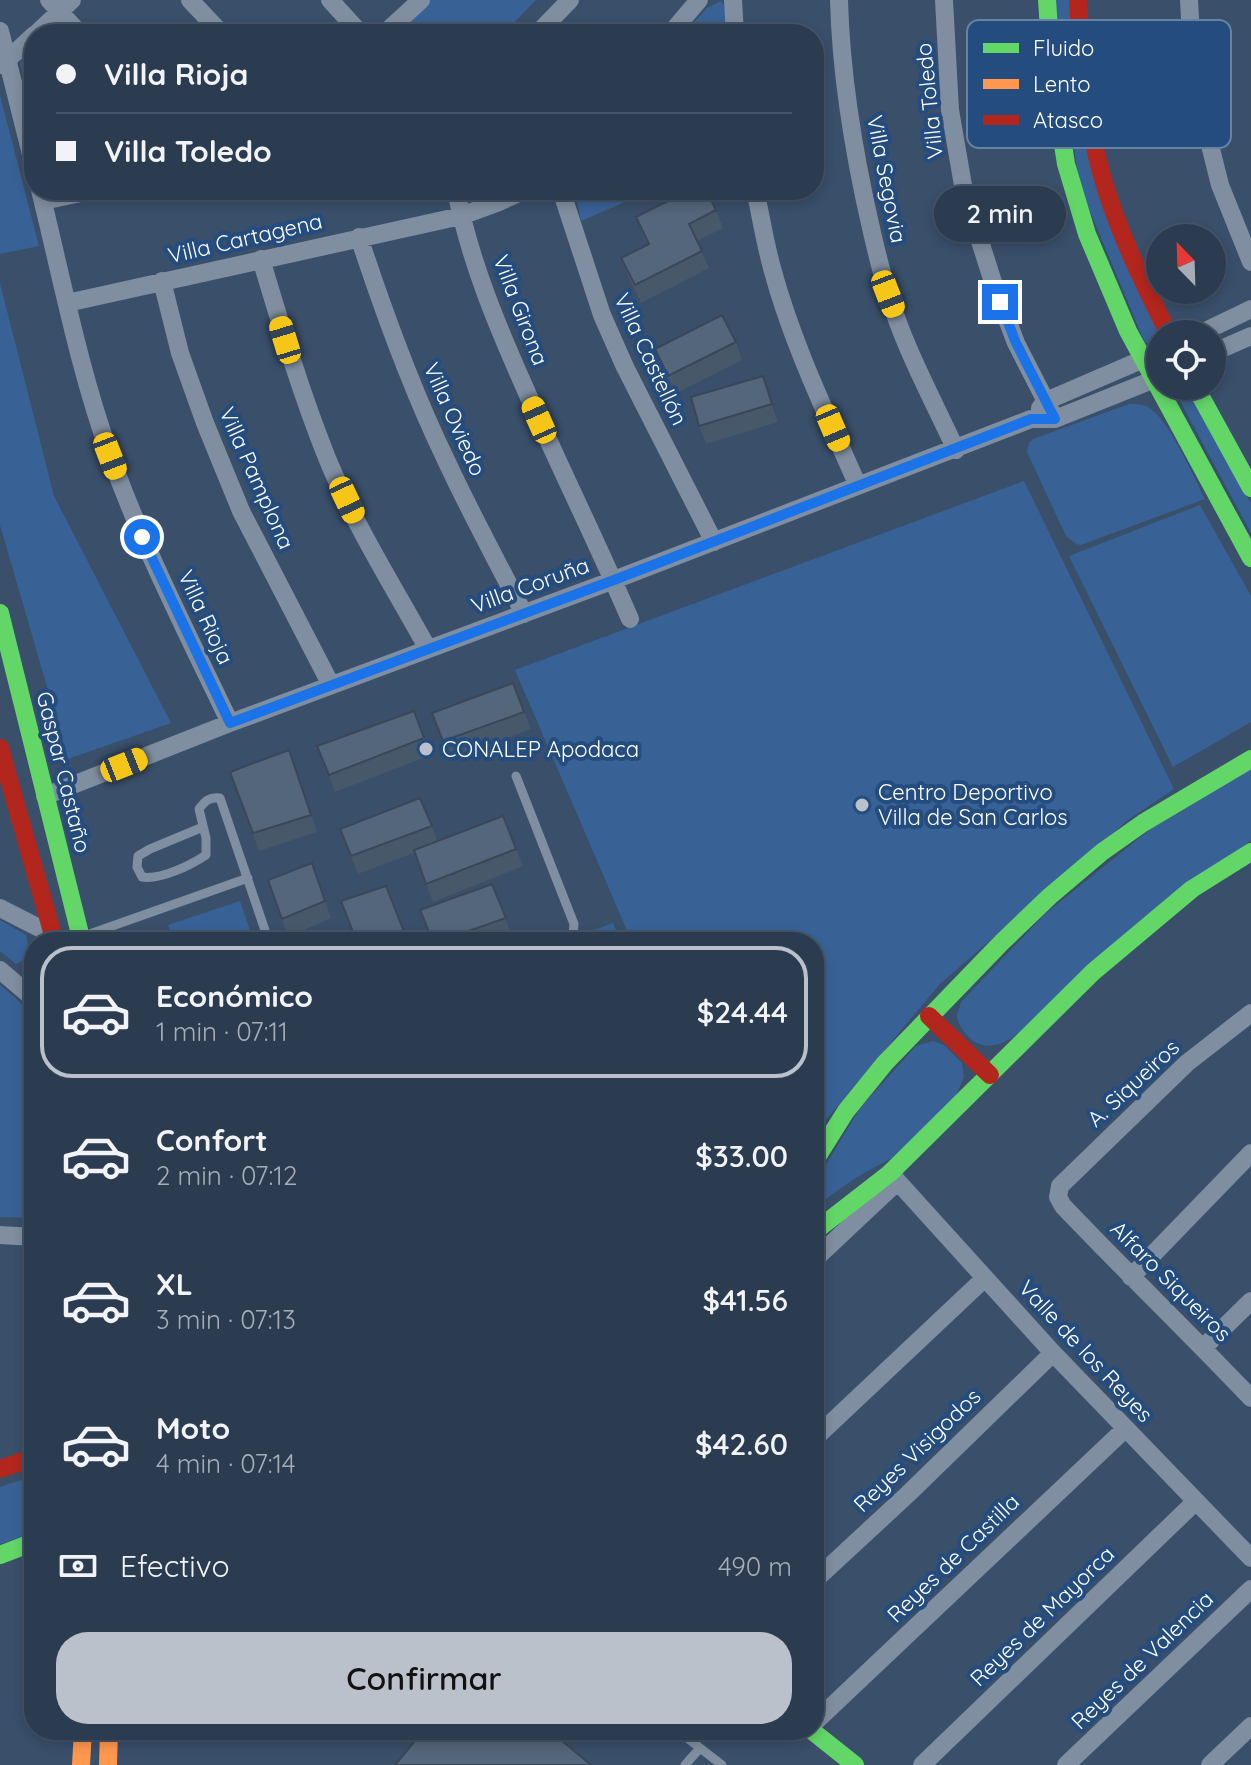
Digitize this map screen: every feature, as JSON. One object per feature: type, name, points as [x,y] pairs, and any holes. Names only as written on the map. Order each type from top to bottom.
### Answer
[{"type":"street","points":[[190,0],[213,24]]},
{"type":"street","points":[[330,0],[352,24]]},
{"type":"street","points":[[395,24],[421,0]]},
{"type":"street","points":[[547,24],[570,0]]},
{"type":"street","points":[[679,24],[699,0]]},
{"type":"street","points":[[733,0],[734,24]]},
{"type":"street","name":"Villa Segovia","points":[[839,0],[840,48],[851,126],[879,260],[901,329],[956,450]]},
{"type":"street","name":"Villa Toledo","points":[[944,0],[950,110],[964,191],[1016,343],[1055,419]]},
{"type":"street","points":[[1047,0],[1048,20]]},
{"type":"street","points":[[1078,0],[1080,20]]},
{"type":"street","points":[[1189,0],[1190,20]]},
{"type":"street","points":[[44,24],[60,4],[73,24]]},
{"type":"street","points":[[0,31],[4,64],[24,132]]},
{"type":"street","points":[[4,64],[24,45]]},
{"type":"street","points":[[1064,148],[1087,234],[1128,331],[1146,350]]},
{"type":"street","points":[[1097,148],[1102,175],[1124,239],[1162,320]]},
{"type":"street","points":[[1211,148],[1220,185],[1251,262]]},
{"type":"street","name":"Villa Rioja","points":[[42,200],[86,382],[110,456],[142,537],[230,723]]},
{"type":"street","name":"Villa Girona","points":[[458,200],[502,337],[630,619]]},
{"type":"street","name":"Villa Cartagena","points":[[67,303],[461,216],[500,200]]},
{"type":"street","name":"Villa Castellón","points":[[564,200],[607,328],[714,542]]},
{"type":"street","points":[[757,200],[772,268],[787,315],[858,486]]},
{"type":"street","name":"Villa Oviedo","points":[[359,237],[383,310],[417,395],[446,460],[524,614]]},
{"type":"street","points":[[261,259],[293,366],[328,460],[356,520],[428,649]]},
{"type":"street","name":"Villa Pamplona","points":[[162,281],[185,367],[241,511],[331,685]]},
{"type":"street","points":[[1226,321],[1251,309]]},
{"type":"street","points":[[1226,347],[1251,336]]},
{"type":"street","name":"Villa Coruña","points":[[1031,419],[1046,401],[1146,357]]},
{"type":"street","name":"Villa Coruña","points":[[45,796],[1031,419],[1055,419],[1146,382]]},
{"type":"street","points":[[1168,400],[1251,558]]},
{"type":"street","points":[[1203,400],[1251,488]]},
{"type":"street","name":"Gaspar Castaño","points":[[0,613],[79,932]]},
{"type":"street","points":[[0,748],[52,932]]},
{"type":"street","points":[[824,1146],[874,1076],[1029,914],[1084,866],[1144,823],[1196,789],[1251,759]]},
{"type":"street","points":[[824,1250],[1093,972],[1192,889],[1251,852]]},
{"type":"street","points":[[0,908],[43,932]]},
{"type":"street","points":[[0,970],[24,990]]},
{"type":"street","name":"A. Siqueiros","points":[[1058,1197],[1060,1186],[1187,1063],[1251,1013]]},
{"type":"street","points":[[929,1016],[990,1075]]},
{"type":"street","points":[[1131,1277],[1251,1153]]},
{"type":"street","points":[[824,1225],[894,1177]]},
{"type":"street","name":"Valle de los Reyes","points":[[894,1177],[1053,1353],[1251,1558]]},
{"type":"street","name":"Alfaro Siqueiros","points":[[1058,1197],[1131,1277],[1251,1398]]},
{"type":"street","points":[[0,1235],[24,1236]]},
{"type":"street","points":[[824,1430],[985,1278]]},
{"type":"street","points":[[1203,1348],[1251,1301]]},
{"type":"street","name":"Reyes Visigodos","points":[[824,1572],[1053,1353]]},
{"type":"street","name":"Reyes de Castilla","points":[[824,1714],[1125,1429]]},
{"type":"street","points":[[0,1469],[24,1461]]},
{"type":"street","name":"Reyes de Mayorca","points":[[922,1765],[1195,1502]]},
{"type":"street","points":[[0,1555],[24,1546]]},
{"type":"street","name":"Reyes de Valencia","points":[[1066,1765],[1251,1589]]},
{"type":"street","points":[[1210,1765],[1251,1726]]},
{"type":"street","points":[[81,1765],[82,1740]]},
{"type":"street","points":[[108,1765],[109,1740]]},
{"type":"street","points":[[824,1740],[855,1765]]},
{"type":"lane","points":[[516,776],[574,924],[573,932]]},
{"type":"lane","points":[[203,827],[138,856],[137,867],[142,877],[151,879],[192,864],[206,855],[206,838],[199,809],[205,801],[220,798],[266,932]]},
{"type":"lane","points":[[103,932],[248,878]]},
{"type":"lane","points":[[690,1740],[722,1765]]},
{"type":"lane","points":[[685,1765],[700,1748]]},
{"type":"shaded area","points":[[430,0],[536,0],[513,24],[404,24]]},
{"type":"shaded area","points":[[1054,0],[1072,0],[1073,20],[1057,20]]},
{"type":"shaded area","points":[[721,1],[726,8],[726,24],[692,24],[707,8]]},
{"type":"shaded area","points":[[24,59],[24,79],[20,63]]},
{"type":"shaded area","points":[[0,95],[24,188],[24,200],[27,200],[39,246],[0,254]]},
{"type":"shaded area","points":[[1074,148],[1102,148],[1146,293],[1146,304],[1149,304],[1154,320],[1146,320],[1145,343],[1079,185]]},
{"type":"shaded area","points":[[577,200],[630,200],[581,221]]},
{"type":"shaded area","points":[[0,283],[54,496],[171,723],[68,759],[0,525]]},
{"type":"shaded area","points":[[1180,400],[1194,400],[1251,503],[1251,533]]},
{"type":"shaded area","points":[[1129,404],[1148,407],[1164,423],[1205,499],[1081,545],[1076,544],[1066,536],[1027,452],[1029,443]]},
{"type":"shaded area","name":"Centro Deportivo Villa de San Carlos","points":[[1024,481],[1174,789],[1128,820],[940,984],[824,1122],[824,932],[628,932],[515,670]]},
{"type":"shaded area","points":[[1200,505],[1251,596],[1251,722],[1173,767],[1069,556]]},
{"type":"shaded area","points":[[1251,766],[1251,840],[1012,1038],[987,1046],[970,1039],[957,1017],[961,1002],[1045,914],[1169,814]]},
{"type":"shaded area","points":[[240,901],[251,932],[170,932],[168,925]]},
{"type":"shaded area","points":[[0,920],[24,934],[24,959],[16,964],[0,951]]},
{"type":"shaded area","points":[[613,923],[617,932],[589,932]]},
{"type":"shaded area","points":[[0,985],[24,1008],[24,1218],[0,1217]]},
{"type":"shaded area","points":[[933,1041],[944,1045],[962,1063],[964,1077],[956,1096],[893,1157],[854,1179],[824,1201],[824,1168],[860,1108],[916,1046]]},
{"type":"shaded area","points":[[24,1479],[24,1536],[0,1544],[0,1487]]},
{"type":"building","points":[[670,200],[711,200],[716,210],[689,224],[702,251],[635,285],[621,258],[649,244],[636,217]]},
{"type":"building","points":[[722,315],[736,342],[668,376],[655,349]]},
{"type":"building","points":[[763,376],[772,404],[699,426],[691,397]]},
{"type":"building","points":[[513,683],[524,712],[443,741],[432,713]]},
{"type":"building","points":[[414,711],[424,738],[329,775],[317,746]]},
{"type":"building","points":[[289,750],[311,815],[253,833],[230,772]]},
{"type":"building","points":[[420,798],[432,826],[351,856],[340,829]]},
{"type":"building","points":[[503,816],[516,849],[426,884],[414,850]]},
{"type":"building","points":[[312,863],[325,901],[282,919],[268,880]]},
{"type":"building","points":[[492,884],[506,918],[466,932],[429,932],[420,910]]},
{"type":"building","points":[[386,886],[404,932],[353,932],[341,901]]},
{"type":"building","points":[[416,1740],[561,1740],[591,1765],[395,1765]]},
{"type":"traffic: fast","points":[[1047,0],[1048,20]]},
{"type":"traffic: fast","points":[[1064,148],[1087,234],[1128,331],[1251,558]]},
{"type":"traffic: fast","points":[[1203,400],[1251,488]]},
{"type":"traffic: fast","points":[[0,613],[80,932]]},
{"type":"traffic: fast","points":[[824,1146],[846,1111],[885,1063],[1050,896],[1102,852],[1143,823],[1251,759]]},
{"type":"traffic: fast","points":[[824,1224],[890,1173],[1093,972],[1192,889],[1251,852]]},
{"type":"traffic: fast","points":[[0,1555],[24,1546]]},
{"type":"traffic: fast","points":[[824,1740],[855,1765]]},
{"type":"traffic: slow","points":[[81,1765],[82,1740]]},
{"type":"traffic: slow","points":[[108,1765],[109,1740]]},
{"type":"traffic: jam","points":[[1078,0],[1079,20]]},
{"type":"traffic: jam","points":[[1096,148],[1116,217],[1162,320]]},
{"type":"traffic: jam","points":[[0,748],[52,932]]},
{"type":"traffic: jam","points":[[929,1016],[990,1075]]},
{"type":"traffic: jam","points":[[0,1469],[24,1461]]},
{"type":"place","name":"CONALEP Apodaca","points":[[426,749]]},
{"type":"place","name":"Centro Deportivo Villa de San Carlos","points":[[862,805]]},
{"type":"route","points":[[142,537],[230,723],[614,580],[1031,419],[1055,419],[1016,343],[1000,302]]}]
